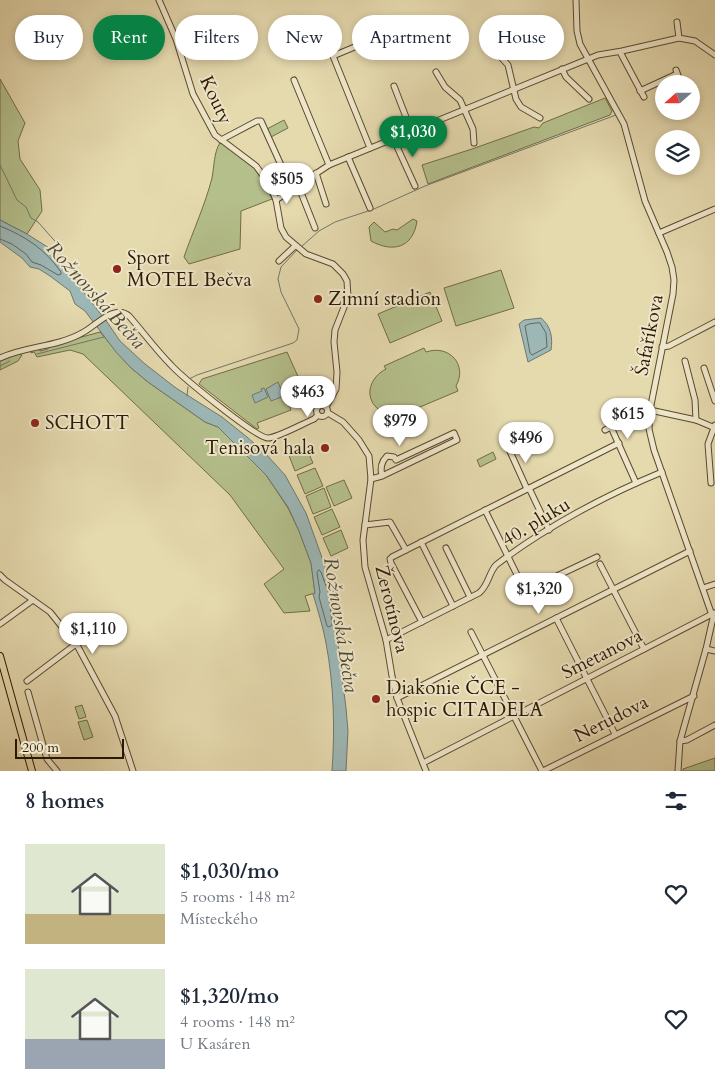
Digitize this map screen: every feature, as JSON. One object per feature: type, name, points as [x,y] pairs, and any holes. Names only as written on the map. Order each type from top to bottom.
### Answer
[{"type":"main road","points":[[0,656],[32,771]]},
{"type":"street","name":"Kouty","points":[[159,0],[176,39],[193,94],[214,133],[256,166],[264,176],[276,200],[283,232],[295,246],[306,254],[333,264],[347,281],[346,304],[335,330],[336,389],[326,407],[318,407],[316,411],[318,415]]},
{"type":"street","name":"Šafaříkova","points":[[576,0],[579,39],[587,59],[620,116],[629,139],[641,191],[670,259],[674,280],[673,294],[650,410],[650,435],[703,588],[714,613],[694,696],[680,741],[678,771]]},
{"type":"street","points":[[676,22],[679,38]]},
{"type":"street","points":[[276,200],[329,165],[599,54],[620,52],[679,38],[694,41],[715,55]]},
{"type":"street","points":[[352,48],[333,56],[370,148]]},
{"type":"street","points":[[620,52],[644,97]]},
{"type":"street","points":[[503,60],[508,65],[516,99],[521,107],[540,118]]},
{"type":"street","points":[[562,69],[566,77],[589,99]]},
{"type":"street","points":[[436,72],[445,87],[460,100],[473,129],[474,143]]},
{"type":"street","points":[[294,80],[329,165]]},
{"type":"street","points":[[640,91],[655,83]]},
{"type":"street","points":[[394,86],[412,130]]},
{"type":"street","points":[[221,140],[249,125],[261,121],[281,166],[264,176]]},
{"type":"street","points":[[393,138],[414,186]]},
{"type":"street","points":[[348,157],[370,208]]},
{"type":"street","points":[[316,174],[326,204]]},
{"type":"street","points":[[298,185],[315,228]]},
{"type":"street","points":[[659,233],[715,209]]},
{"type":"street","points":[[280,261],[295,246]]},
{"type":"street","name":"Kouty","points":[[0,358],[75,336],[90,329],[116,312],[127,314],[169,364],[183,377],[264,437],[274,437],[314,419],[318,415]]},
{"type":"street","points":[[662,347],[669,346],[715,323]]},
{"type":"street","points":[[685,361],[695,400],[696,420]]},
{"type":"street","points":[[704,368],[715,401]]},
{"type":"street","points":[[326,407],[328,413]]},
{"type":"street","points":[[650,410],[696,420],[714,427],[708,444],[711,483]]},
{"type":"street","name":"Kouty","points":[[318,415],[322,417],[328,413]]},
{"type":"street","name":"Žerotínova","points":[[328,413],[343,422],[359,440],[369,456],[371,479],[363,550],[365,567],[386,640],[398,698],[426,771]]},
{"type":"street","points":[[605,430],[611,427],[636,483]]},
{"type":"street","points":[[371,479],[382,476],[457,440],[454,433],[396,460]]},
{"type":"street","points":[[422,622],[390,559],[619,443]]},
{"type":"street","points":[[508,447],[549,530]]},
{"type":"street","points":[[382,476],[380,471],[384,458],[394,456],[398,468]]},
{"type":"street","name":"40. pluku","points":[[386,640],[484,588],[492,570],[508,556],[549,530],[636,483],[662,472]]},
{"type":"street","points":[[485,510],[525,591],[597,557]]},
{"type":"street","points":[[365,525],[390,522],[406,550]]},
{"type":"street","points":[[421,542],[453,606]]},
{"type":"street","points":[[446,548],[470,597]]},
{"type":"street","points":[[398,698],[690,551]]},
{"type":"street","points":[[600,564],[644,649]]},
{"type":"street","points":[[0,575],[50,612],[76,644],[115,716],[133,771]]},
{"type":"street","points":[[703,588],[715,584]]},
{"type":"street","points":[[0,624],[33,600]]},
{"type":"street","name":"Smetanova","points":[[423,763],[714,613]]},
{"type":"street","points":[[556,618],[615,734]]},
{"type":"street","points":[[471,632],[543,771]]},
{"type":"street","points":[[26,681],[76,644]]},
{"type":"street","points":[[706,649],[715,651]]},
{"type":"street","points":[[28,692],[47,759],[57,771]]},
{"type":"street","name":"Nerudova","points":[[543,771],[694,696]]},
{"type":"street","points":[[680,741],[687,740],[715,725]]},
{"type":"green space","points":[[0,79],[25,123],[18,141],[20,159],[40,190],[42,211],[27,234],[0,220]]},
{"type":"green space","points":[[605,98],[612,111],[610,115],[428,184],[422,165],[534,127],[539,128],[543,123]]},
{"type":"green space","points":[[284,120],[288,128],[271,137],[267,129]]},
{"type":"green space","points":[[220,143],[253,166],[260,175],[272,199],[241,211],[240,249],[189,264],[184,257],[209,188],[215,155]]},
{"type":"green space","points":[[413,219],[417,221],[415,230],[411,237],[401,246],[387,247],[371,241],[369,227],[374,222],[385,232],[393,229],[397,230]]},
{"type":"green space","points":[[501,270],[514,308],[456,326],[444,288]]},
{"type":"green space","points":[[430,292],[442,321],[390,343],[378,314]]},
{"type":"green space","points":[[100,332],[130,367],[205,422],[218,427],[266,475],[288,508],[311,563],[315,593],[305,596],[310,611],[284,613],[264,584],[284,569],[230,495],[83,354],[70,350],[37,357],[34,352],[31,353],[31,350],[39,348],[40,351],[48,349],[49,346]]},
{"type":"green space","points":[[424,348],[426,352],[442,351],[454,358],[460,371],[456,386],[458,391],[389,420],[375,406],[370,396],[373,380],[386,369],[384,366]]},
{"type":"green space","points":[[287,352],[305,392],[305,396],[288,403],[291,410],[257,423],[259,428],[257,429],[199,384],[202,379]]},
{"type":"green space","points":[[18,354],[22,355],[18,361],[0,370],[0,361]]},
{"type":"green space","points":[[305,445],[313,463],[295,471],[288,453]]},
{"type":"green space","points":[[493,452],[496,459],[480,467],[477,460]]},
{"type":"green space","points":[[315,468],[323,486],[305,494],[297,475]]},
{"type":"green space","points":[[344,480],[352,498],[334,506],[326,487]]},
{"type":"green space","points":[[324,488],[331,507],[313,514],[306,496]]},
{"type":"green space","points":[[332,509],[340,527],[322,535],[314,517]]},
{"type":"green space","points":[[341,530],[348,548],[331,556],[323,538]]},
{"type":"green space","points":[[82,705],[86,717],[79,719],[75,707]]},
{"type":"green space","points":[[87,720],[93,737],[84,740],[78,722]]},
{"type":"green space","points":[[715,758],[715,771],[683,771],[683,769]]},
{"type":"water","points":[[0,220],[49,248],[120,341],[145,364],[176,388],[222,417],[247,437],[285,475],[306,513],[334,591],[348,731],[346,771],[332,771],[333,707],[329,659],[313,594],[315,593],[311,563],[288,507],[266,475],[218,427],[205,422],[130,367],[116,352],[85,311],[75,304],[70,291],[39,269],[30,267],[22,258],[0,242]]},
{"type":"water","points":[[541,318],[550,332],[551,350],[528,362],[519,324],[524,320]]},
{"type":"water","points":[[278,382],[284,396],[271,401],[266,389]]},
{"type":"water","points":[[264,388],[268,397],[255,403],[252,395],[262,391],[261,389]]},
{"type":"waterway","points":[[301,247],[319,231],[335,222],[374,209],[425,186],[616,115]]},
{"type":"waterway","name":"Rožnovská Bečva","points":[[0,165],[17,200],[26,207],[31,218],[38,222],[61,248]]},
{"type":"waterway","points":[[189,379],[297,340],[299,329],[281,292],[278,279],[281,267],[297,250]]},
{"type":"waterway","points":[[37,354],[104,337]]},
{"type":"waterway","points":[[0,366],[10,361]]},
{"type":"waterway","points":[[187,396],[188,387]]},
{"type":"place","name":"Sport MOTEL Bečva","points":[[117,269]]},
{"type":"place","name":"Zimní stadion","points":[[318,299]]},
{"type":"place","name":"SCHOTT","points":[[35,423]]},
{"type":"place","name":"Tenisová hala","points":[[325,448]]},
{"type":"place","name":"Diakonie ČCE - hospic CITADELA","points":[[376,699]]}]
